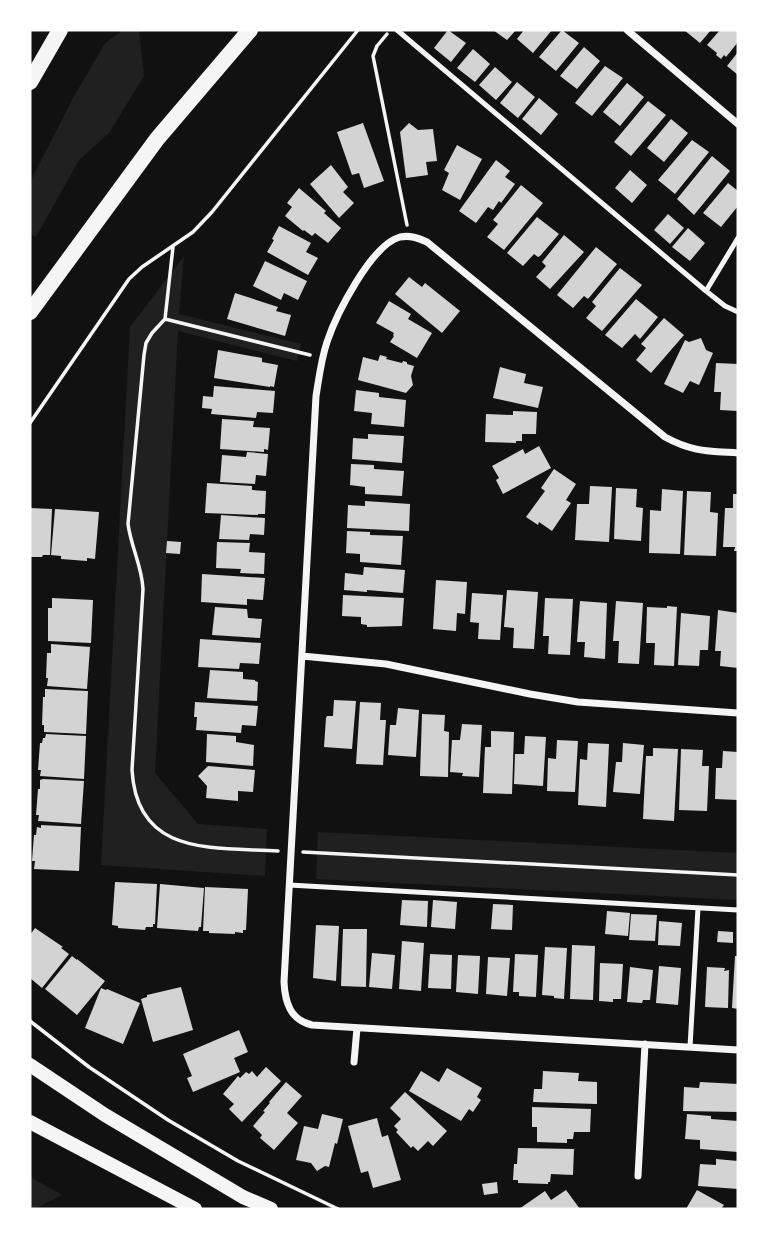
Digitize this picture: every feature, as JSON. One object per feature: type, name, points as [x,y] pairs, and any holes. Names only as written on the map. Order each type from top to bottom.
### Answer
[{"type":"main road","points":[[30,82],[60,30]]},
{"type":"main road","points":[[30,312],[158,139],[250,30]]},
{"type":"main road","points":[[30,1065],[105,1115],[243,1197],[271,1209]]},
{"type":"main road","points":[[30,1122],[195,1209]]},
{"type":"street","points":[[627,30],[738,124]]},
{"type":"street","points":[[738,453],[694,451],[665,437],[437,249],[418,237],[400,237],[382,249],[357,282],[334,323],[322,358],[315,412],[285,991],[289,1008],[296,1017],[312,1025],[738,1049]]},
{"type":"street","points":[[302,656],[386,664],[578,702],[738,713]]},
{"type":"street","points":[[355,1062],[356,1028]]},
{"type":"street","points":[[638,1176],[645,1044]]},
{"type":"lane","points":[[397,30],[706,291],[725,306],[738,312]]},
{"type":"lane","points":[[706,291],[738,238]]},
{"type":"lane","points":[[289,885],[738,910]]},
{"type":"lane","points":[[690,1047],[698,908]]},
{"type":"path","points":[[30,423],[129,279],[193,232],[212,212],[358,30]]},
{"type":"path","points":[[391,30],[377,46],[373,56],[409,236]]},
{"type":"path","points":[[165,319],[322,358]]},
{"type":"path","points":[[30,1021],[89,1067],[168,1120],[238,1161],[338,1209]]},
{"type":"shaded area","points":[[123,30],[139,30],[144,76],[109,133],[79,160],[36,237],[30,233],[30,182],[105,43]]},
{"type":"shaded area","points":[[184,256],[179,314],[301,344],[297,361],[178,331],[155,773],[198,824],[267,829],[265,876],[101,865],[130,327]]},
{"type":"shaded area","points":[[318,832],[738,853],[738,900],[316,879]]},
{"type":"shaded area","points":[[30,1177],[62,1195],[30,1209]]},
{"type":"building","points":[[448,30],[466,43],[451,62],[434,48]]},
{"type":"building","points":[[493,30],[516,30],[507,40]]},
{"type":"building","points":[[524,30],[552,30],[533,53],[517,39]]},
{"type":"building","points":[[562,30],[579,43],[556,71],[539,57]]},
{"type":"building","points":[[684,30],[711,30],[700,43]]},
{"type":"building","points":[[720,30],[738,30],[738,42],[726,57],[724,55],[721,59],[707,45]]},
{"type":"building","points":[[584,47],[600,61],[577,89],[560,76]]},
{"type":"building","points":[[473,49],[490,64],[475,82],[457,68]]},
{"type":"building","points":[[738,52],[738,75],[727,66]]},
{"type":"building","points":[[605,66],[623,78],[592,116],[575,103]]},
{"type":"building","points":[[495,67],[512,82],[496,100],[479,85]]},
{"type":"building","points":[[517,82],[535,97],[518,118],[500,103]]},
{"type":"building","points":[[627,83],[644,97],[620,126],[603,112]]},
{"type":"building","points":[[539,98],[558,114],[541,135],[522,119]]},
{"type":"building","points":[[648,101],[666,115],[631,156],[614,142]]},
{"type":"building","points":[[671,119],[688,133],[664,162],[647,148]]},
{"type":"building","points":[[363,123],[384,181],[364,188],[359,173],[352,175],[337,132]]},
{"type":"building","points":[[409,123],[418,130],[433,129],[437,161],[426,162],[428,175],[406,178],[400,132]]},
{"type":"building","points":[[692,140],[709,152],[675,194],[658,180]]},
{"type":"building","points":[[457,145],[482,159],[460,200],[442,190],[449,173],[444,170]]},
{"type":"building","points":[[712,156],[730,171],[694,215],[677,199]]},
{"type":"building","points":[[496,160],[510,171],[505,177],[515,184],[501,203],[499,201],[493,210],[488,207],[476,223],[459,211]]},
{"type":"building","points":[[331,165],[348,187],[343,192],[354,203],[339,218],[310,184]]},
{"type":"building","points":[[630,170],[647,185],[632,203],[615,188]]},
{"type":"building","points":[[728,183],[738,191],[738,206],[721,227],[703,213]]},
{"type":"building","points":[[521,185],[543,203],[504,250],[487,237],[498,224],[493,220]]},
{"type":"building","points":[[299,188],[341,228],[328,243],[315,233],[312,236],[303,231],[285,216],[292,207],[287,203]]},
{"type":"building","points":[[668,214],[684,228],[670,244],[654,230]]},
{"type":"building","points":[[537,217],[559,234],[540,256],[534,254],[523,266],[507,253]]},
{"type":"building","points":[[279,226],[311,243],[306,252],[318,258],[308,275],[267,252]]},
{"type":"building","points":[[688,228],[705,243],[690,261],[672,247]]},
{"type":"building","points":[[564,235],[584,252],[550,289],[536,277],[546,266],[542,262]]},
{"type":"building","points":[[596,247],[617,264],[588,299],[584,296],[573,308],[557,295]]},
{"type":"building","points":[[265,261],[307,281],[298,300],[284,293],[281,300],[253,286]]},
{"type":"building","points":[[620,268],[642,285],[602,331],[586,318],[596,306],[592,302]]},
{"type":"building","points":[[409,277],[422,287],[425,283],[460,311],[442,333],[395,294]]},
{"type":"building","points":[[235,293],[278,307],[276,311],[291,315],[285,336],[227,319]]},
{"type":"building","points":[[636,299],[658,317],[640,339],[635,334],[622,348],[605,335]]},
{"type":"building","points":[[389,301],[411,314],[408,319],[432,333],[417,358],[390,342],[394,333],[376,323]]},
{"type":"building","points":[[664,318],[684,335],[651,373],[636,360],[646,348],[641,344]]},
{"type":"building","points":[[701,338],[706,350],[713,353],[699,385],[690,381],[683,393],[664,384],[685,340],[689,342]]},
{"type":"building","points":[[218,350],[262,358],[262,362],[278,365],[274,387],[214,378]]},
{"type":"building","points":[[380,355],[414,366],[411,376],[413,385],[406,393],[358,380],[363,357],[378,361]]},
{"type":"building","points":[[716,363],[738,364],[738,411],[720,410],[721,392],[714,392]]},
{"type":"building","points":[[500,367],[526,374],[524,383],[543,387],[538,408],[493,398]]},
{"type":"building","points":[[214,386],[275,391],[273,413],[257,412],[256,418],[211,414],[212,409],[202,408],[203,396],[213,397]]},
{"type":"building","points":[[356,390],[379,393],[379,397],[406,400],[404,427],[371,424],[372,413],[354,411]]},
{"type":"building","points":[[513,411],[537,412],[536,434],[522,434],[522,441],[516,443],[485,442],[486,414],[513,415]]},
{"type":"building","points":[[222,419],[254,421],[253,427],[270,428],[268,450],[220,449]]},
{"type":"building","points":[[368,434],[404,436],[402,463],[352,459],[353,438],[368,439]]},
{"type":"building","points":[[539,446],[551,468],[503,494],[496,480],[499,478],[492,466],[523,449],[525,454]]},
{"type":"building","points":[[247,452],[268,454],[266,476],[256,475],[255,484],[220,482],[222,455],[246,457]]},
{"type":"building","points":[[351,464],[404,471],[402,496],[365,494],[365,487],[350,485]]},
{"type":"building","points":[[554,469],[576,484],[566,500],[571,503],[552,531],[526,517],[545,491],[541,488]]},
{"type":"building","points":[[207,483],[252,486],[252,490],[266,491],[265,514],[205,513]]},
{"type":"building","points":[[590,486],[612,487],[609,542],[575,540],[577,504],[589,504]]},
{"type":"building","points":[[616,488],[637,489],[636,507],[643,508],[641,541],[614,539]]},
{"type":"building","points":[[662,489],[683,491],[680,554],[649,553],[650,510],[661,511]]},
{"type":"building","points":[[687,491],[711,492],[710,512],[718,513],[716,556],[684,555]]},
{"type":"building","points":[[733,494],[738,494],[738,551],[734,551],[735,547],[723,547],[725,508],[733,508]]},
{"type":"building","points":[[365,501],[410,504],[409,531],[347,528],[348,505],[365,506]]},
{"type":"building","points":[[30,508],[52,509],[50,555],[30,557]]},
{"type":"building","points":[[55,509],[99,512],[95,559],[61,559],[61,556],[51,555]]},
{"type":"building","points":[[221,515],[265,518],[264,535],[250,534],[249,540],[219,539]]},
{"type":"building","points":[[347,531],[403,536],[401,565],[360,562],[360,554],[346,553]]},
{"type":"building","points":[[167,541],[181,542],[180,554],[166,553]]},
{"type":"building","points":[[217,542],[250,543],[249,552],[265,553],[264,574],[240,573],[241,569],[216,568]]},
{"type":"building","points":[[364,567],[405,570],[403,593],[344,590],[345,573],[363,575]]},
{"type":"building","points":[[202,574],[265,578],[263,600],[247,599],[247,605],[201,602]]},
{"type":"building","points":[[436,580],[467,582],[465,614],[457,613],[456,631],[433,629]]},
{"type":"building","points":[[507,590],[538,592],[534,649],[513,648],[514,628],[504,627]]},
{"type":"building","points":[[472,593],[503,595],[500,640],[478,639],[479,623],[470,622]]},
{"type":"building","points":[[343,595],[404,598],[402,626],[367,627],[361,624],[361,617],[342,616]]},
{"type":"building","points":[[52,598],[93,600],[91,643],[48,641],[48,608],[52,608]]},
{"type":"building","points":[[545,598],[573,599],[570,655],[548,654],[549,636],[543,636]]},
{"type":"building","points":[[580,601],[607,603],[605,659],[584,657],[585,642],[577,642]]},
{"type":"building","points":[[616,601],[643,603],[639,664],[618,663],[619,641],[613,641]]},
{"type":"building","points":[[215,607],[247,609],[248,618],[262,619],[260,638],[212,635]]},
{"type":"building","points":[[647,607],[677,607],[674,666],[654,665],[655,643],[646,643]]},
{"type":"building","points":[[718,610],[738,613],[738,668],[720,666],[721,651],[715,651]]},
{"type":"building","points":[[681,613],[710,616],[708,650],[700,650],[699,666],[678,665]]},
{"type":"building","points":[[200,639],[261,643],[259,664],[240,663],[239,669],[198,667]]},
{"type":"building","points":[[51,644],[90,647],[87,689],[47,686],[47,653],[51,653]]},
{"type":"building","points":[[210,670],[243,672],[243,679],[258,682],[257,701],[207,698]]},
{"type":"building","points":[[45,689],[88,691],[86,734],[44,732],[42,725]]},
{"type":"building","points":[[334,700],[356,701],[352,749],[324,747],[326,718],[333,716]]},
{"type":"building","points":[[195,702],[258,706],[256,726],[242,725],[241,733],[196,730]]},
{"type":"building","points":[[360,702],[381,703],[380,720],[386,720],[383,765],[356,764]]},
{"type":"building","points":[[398,708],[419,710],[416,757],[388,755],[390,725],[396,725]]},
{"type":"building","points":[[422,714],[445,715],[444,731],[449,732],[448,777],[420,776]]},
{"type":"building","points":[[462,724],[482,725],[479,777],[450,772],[452,740],[460,740]]},
{"type":"building","points":[[491,731],[514,732],[512,794],[483,793],[485,747],[491,747]]},
{"type":"building","points":[[46,734],[86,736],[84,779],[40,776],[40,743]]},
{"type":"building","points":[[207,734],[236,736],[236,742],[254,745],[253,766],[206,762]]},
{"type":"building","points":[[525,736],[546,737],[543,786],[514,784],[515,754],[524,754]]},
{"type":"building","points":[[557,740],[578,741],[575,792],[547,791],[548,758],[556,759]]},
{"type":"building","points":[[588,743],[609,744],[606,807],[578,805],[580,759],[587,760]]},
{"type":"building","points":[[623,743],[644,745],[640,794],[613,792],[616,762],[622,762]]},
{"type":"building","points":[[653,748],[678,749],[674,821],[643,819],[646,756],[653,756]]},
{"type":"building","points":[[681,749],[703,750],[702,766],[709,766],[707,811],[679,810]]},
{"type":"building","points":[[723,751],[738,752],[738,800],[715,799],[716,768],[722,768]]},
{"type":"building","points":[[208,766],[255,770],[253,792],[238,791],[238,801],[206,798],[207,786],[198,776]]},
{"type":"building","points":[[40,780],[84,781],[81,824],[38,821],[38,789]]},
{"type":"building","points":[[41,825],[81,827],[79,871],[34,869],[34,835],[37,827],[41,828]]},
{"type":"building","points":[[115,882],[157,884],[153,927],[146,927],[145,930],[112,925]]},
{"type":"building","points":[[160,884],[204,888],[201,927],[198,931],[157,928]]},
{"type":"building","points":[[205,887],[248,889],[246,930],[243,930],[243,933],[203,931]]},
{"type":"building","points":[[402,900],[428,901],[427,927],[400,925]]},
{"type":"building","points":[[433,900],[457,902],[455,929],[431,927]]},
{"type":"building","points":[[493,904],[513,905],[512,930],[491,929]]},
{"type":"building","points":[[607,911],[630,913],[628,936],[605,934]]},
{"type":"building","points":[[631,914],[657,915],[655,941],[629,940]]},
{"type":"building","points":[[659,921],[682,923],[680,946],[658,945]]},
{"type":"building","points":[[316,925],[339,926],[336,981],[313,978]]},
{"type":"building","points":[[35,928],[69,954],[42,988],[30,978],[30,935]]},
{"type":"building","points":[[343,929],[367,929],[366,987],[341,986]]},
{"type":"building","points":[[718,931],[733,932],[733,943],[717,942]]},
{"type":"building","points":[[402,941],[424,943],[421,991],[399,989]]},
{"type":"building","points":[[572,945],[595,946],[593,1000],[570,999]]},
{"type":"building","points":[[545,947],[567,948],[564,999],[542,995]]},
{"type":"building","points":[[372,953],[395,955],[392,989],[369,987]]},
{"type":"building","points":[[430,954],[452,955],[451,989],[428,988]]},
{"type":"building","points":[[515,954],[538,955],[536,997],[519,996],[519,992],[513,992]]},
{"type":"building","points":[[458,955],[480,956],[478,994],[456,992]]},
{"type":"building","points":[[72,956],[105,981],[77,1015],[45,989]]},
{"type":"building","points":[[735,956],[738,956],[738,1009],[732,1008]]},
{"type":"building","points":[[488,957],[510,958],[507,996],[486,994]]},
{"type":"building","points":[[600,963],[623,964],[621,999],[613,999],[613,1002],[599,1001]]},
{"type":"building","points":[[659,966],[681,968],[678,1005],[656,1003]]},
{"type":"building","points":[[630,967],[653,970],[650,1000],[643,1000],[642,1003],[627,1002]]},
{"type":"building","points":[[707,967],[729,970],[728,1008],[705,1007]]},
{"type":"building","points":[[181,987],[193,1030],[153,1042],[141,999],[147,995]]},
{"type":"building","points":[[101,988],[140,1003],[123,1044],[85,1028]]},
{"type":"building","points":[[239,1030],[248,1052],[234,1058],[240,1072],[193,1092],[187,1078],[192,1076],[183,1054]]},
{"type":"building","points":[[266,1067],[281,1081],[242,1122],[229,1109],[234,1104],[223,1094],[238,1076],[240,1078],[246,1072],[249,1074],[252,1071],[257,1077]]},
{"type":"building","points":[[447,1068],[482,1088],[477,1097],[481,1100],[473,1112],[469,1109],[461,1121],[409,1091],[421,1071],[439,1082]]},
{"type":"building","points":[[543,1071],[579,1073],[578,1081],[597,1082],[597,1104],[533,1102],[534,1089],[542,1089]]},
{"type":"building","points":[[286,1082],[302,1096],[287,1113],[298,1123],[274,1150],[260,1138],[262,1135],[253,1126]]},
{"type":"building","points":[[700,1082],[738,1084],[738,1112],[683,1111],[684,1087],[699,1088]]},
{"type":"building","points":[[405,1092],[447,1131],[433,1146],[428,1141],[418,1151],[413,1146],[411,1148],[396,1132],[398,1130],[394,1126],[401,1119],[390,1108]]},
{"type":"building","points":[[532,1107],[591,1109],[590,1132],[574,1132],[573,1139],[567,1139],[567,1143],[537,1142],[537,1127],[532,1127]]},
{"type":"building","points":[[322,1114],[343,1119],[329,1167],[325,1166],[317,1171],[311,1163],[296,1160],[304,1126],[318,1129]]},
{"type":"building","points":[[687,1114],[738,1121],[738,1152],[700,1149],[700,1140],[685,1139]]},
{"type":"building","points":[[377,1118],[382,1137],[388,1135],[401,1180],[373,1188],[368,1171],[361,1173],[348,1126]]},
{"type":"building","points":[[518,1148],[574,1149],[573,1175],[551,1174],[548,1184],[518,1183],[518,1180],[513,1180]]},
{"type":"building","points":[[716,1159],[738,1161],[738,1189],[698,1186],[700,1164],[716,1165]]},
{"type":"building","points":[[497,1182],[498,1193],[484,1195],[482,1184]]},
{"type":"building","points":[[566,1190],[580,1209],[519,1209],[545,1191],[551,1200]]},
{"type":"building","points":[[697,1190],[724,1205],[721,1209],[686,1209]]}]
